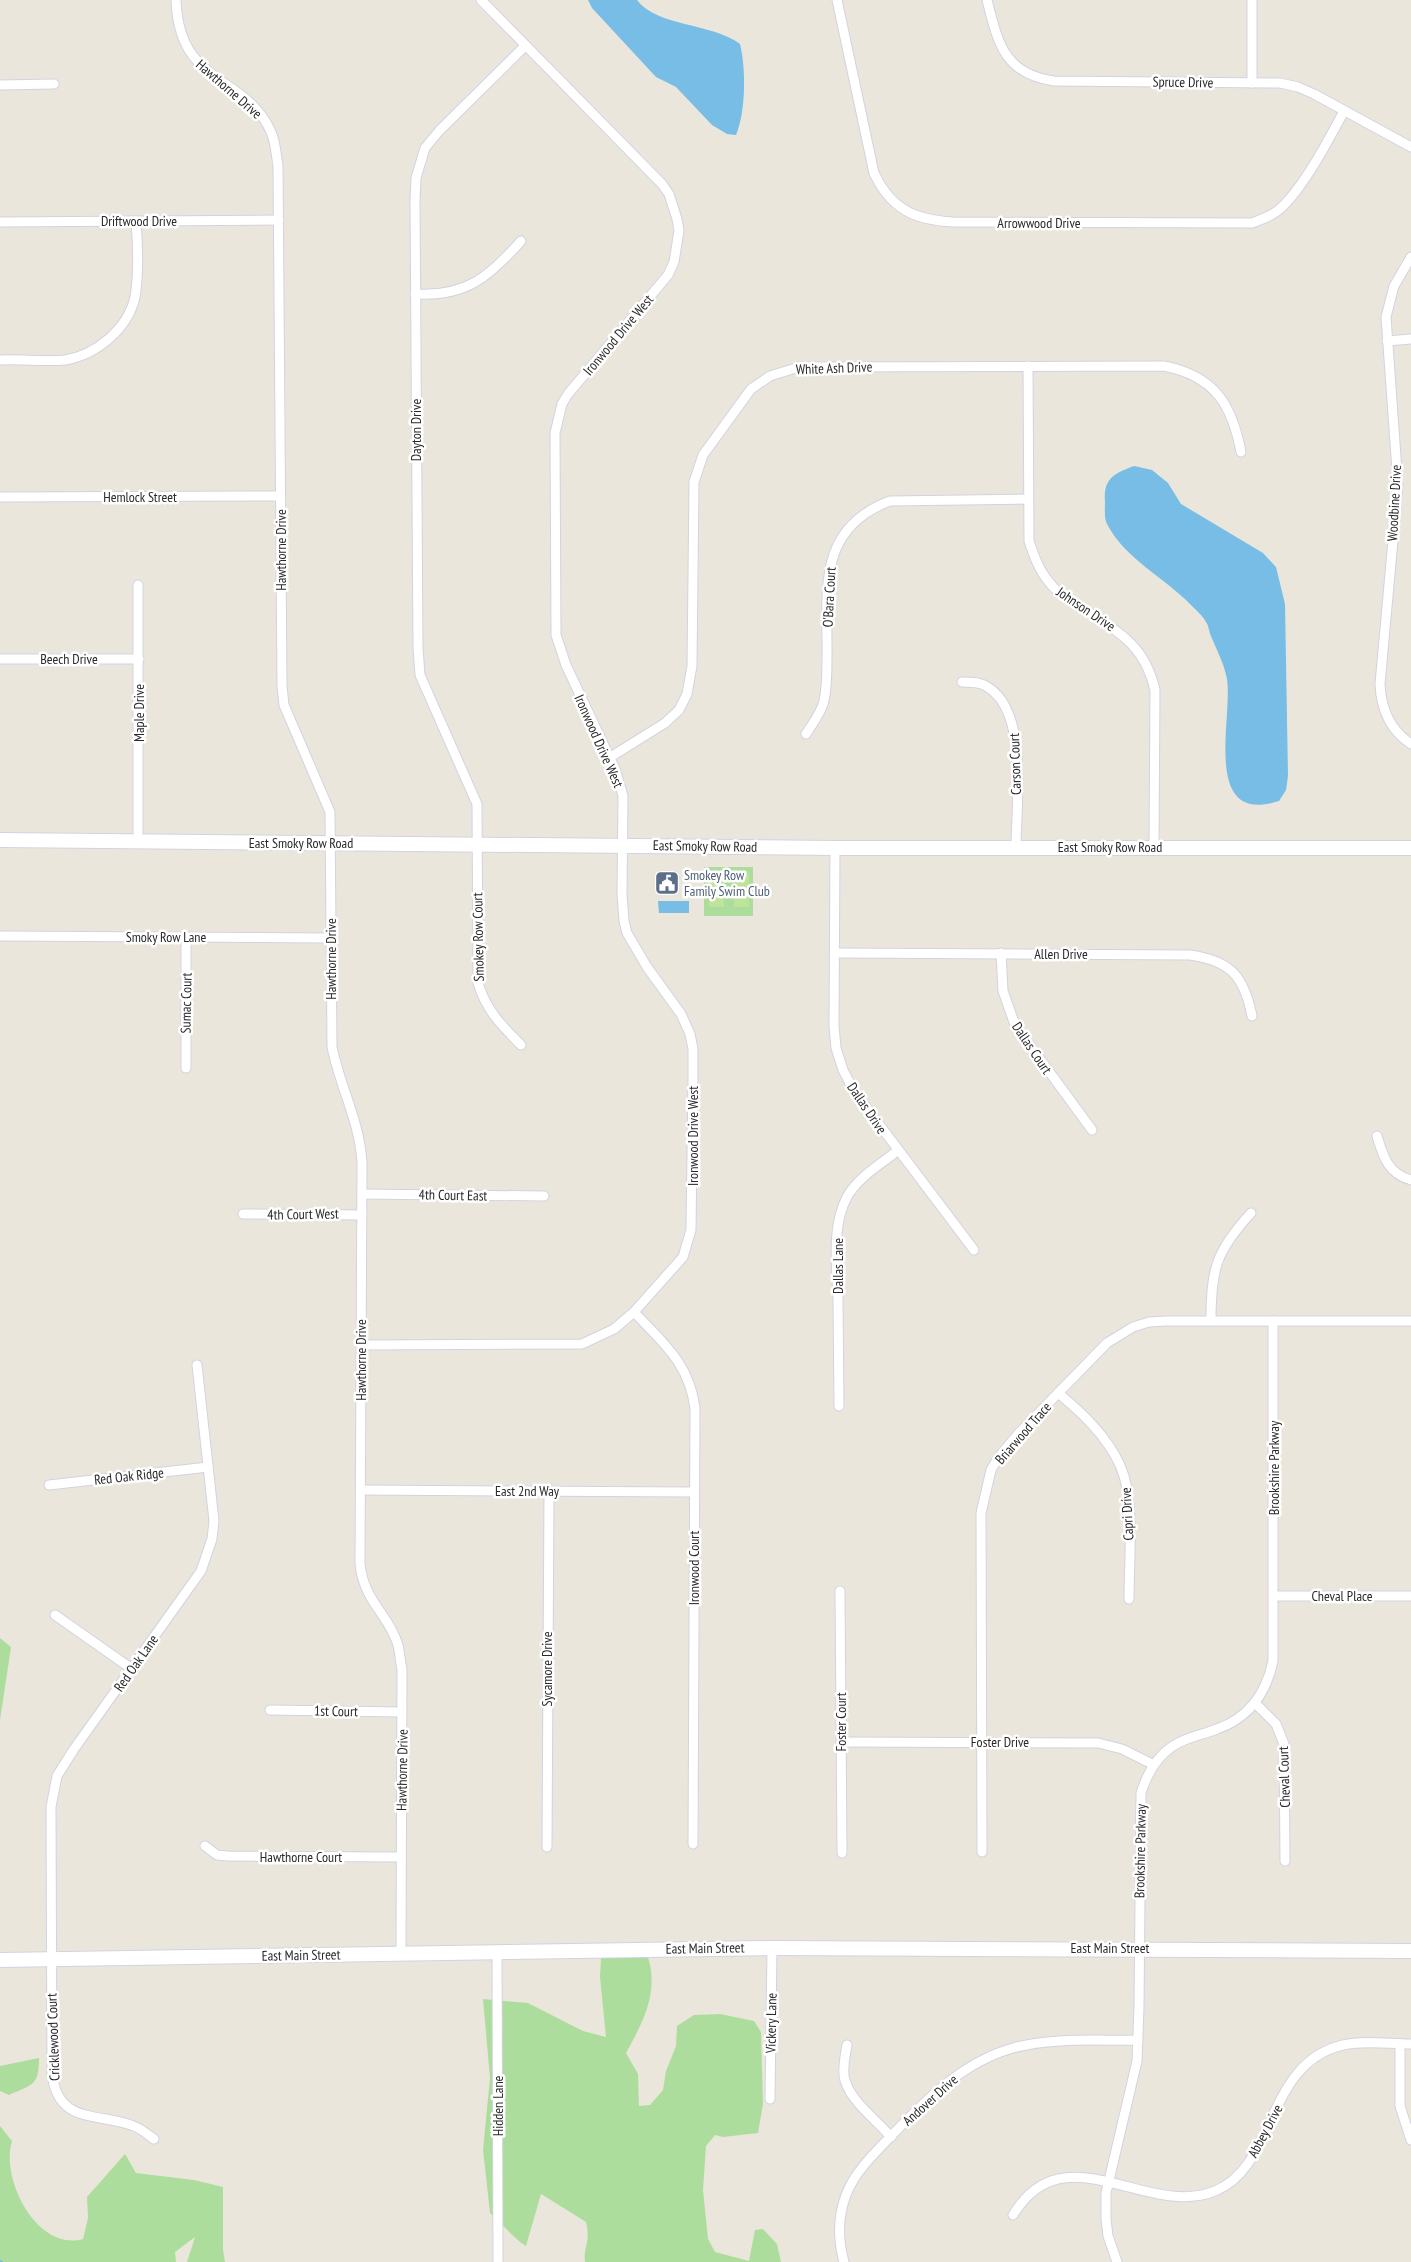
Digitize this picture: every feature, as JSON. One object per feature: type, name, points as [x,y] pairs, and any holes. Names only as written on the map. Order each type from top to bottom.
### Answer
[{"type":"street","name":"Hawthorne Drive","points":[[176,0],[179,26],[192,56],[252,106],[272,133],[278,166],[280,496],[284,705],[330,812],[332,844],[332,1047],[361,1147],[362,1579],[368,1594],[389,1626],[398,1646],[402,1669],[401,1953]]},
{"type":"street","name":"Ironwood Drive West","points":[[361,1345],[582,1344],[614,1329],[634,1312],[683,1257],[691,1230],[693,1049],[690,1034],[681,1014],[647,967],[627,933],[623,912],[622,796],[609,758],[566,665],[556,635],[555,434],[562,404],[568,394],[668,275],[674,262],[679,231],[673,205],[662,184],[481,0]]},
{"type":"street","name":"Arrowwood Drive","points":[[837,0],[874,173],[887,197],[899,208],[926,220],[963,222],[1252,222],[1270,216],[1283,206],[1317,159],[1344,110]]},
{"type":"street","name":"Spruce Drive","points":[[987,0],[998,39],[1006,54],[1016,67],[1038,79],[1054,81],[1280,83],[1298,87],[1411,147]]},
{"type":"street","points":[[1252,0],[1252,83]]},
{"type":"street","name":"Dayton Drive","points":[[477,844],[475,797],[420,675],[415,294],[416,178],[425,148],[439,131],[525,46]]},
{"type":"street","points":[[0,85],[54,84]]},
{"type":"street","name":"Driftwood Drive","points":[[0,222],[278,220]]},
{"type":"street","points":[[0,360],[64,360],[96,350],[107,341],[125,318],[134,298],[137,281],[136,221]]},
{"type":"street","points":[[415,294],[453,292],[471,285],[496,269],[521,241]]},
{"type":"street","name":"Woodbine Drive","points":[[1411,257],[1394,286],[1389,302],[1387,341],[1398,486],[1380,665],[1380,695],[1385,711],[1394,727],[1411,744]]},
{"type":"street","points":[[1387,341],[1411,339]]},
{"type":"street","name":"Johnson Drive","points":[[1028,366],[1029,541],[1039,567],[1050,584],[1065,597],[1122,634],[1144,660],[1152,675],[1155,690],[1154,847]]},
{"type":"street","name":"White Ash Drive","points":[[609,758],[665,723],[679,710],[687,694],[692,666],[694,482],[702,456],[750,389],[770,376],[799,367],[1152,366],[1179,369],[1209,387],[1220,398],[1232,415],[1242,452]]},
{"type":"street","name":"Hemlock Street","points":[[0,497],[280,496]]},
{"type":"street","name":"O'Bara Court","points":[[806,734],[819,713],[826,687],[829,568],[836,546],[852,523],[874,507],[890,501],[1028,499]]},
{"type":"street","name":"Maple Drive","points":[[138,585],[138,842]]},
{"type":"street","name":"Beech Drive","points":[[0,659],[139,659]]},
{"type":"street","name":"Carson Court","points":[[962,682],[983,684],[991,689],[1002,701],[1013,721],[1017,748],[1016,846]]},
{"type":"street","name":"East Smoky Row Road","points":[[0,840],[835,848],[1016,846],[1411,848]]},
{"type":"street","name":"Smokey Row Court","points":[[477,844],[478,983],[482,999],[493,1017],[520,1044]]},
{"type":"street","name":"Dallas Drive","points":[[835,848],[834,1026],[836,1048],[843,1070],[854,1091],[897,1151],[974,1250]]},
{"type":"street","name":"Smoky Row Lane","points":[[0,936],[331,938]]},
{"type":"street","name":"Sumac Court","points":[[186,937],[186,1068]]},
{"type":"street","name":"Allen Drive","points":[[835,954],[1001,953],[1190,955],[1208,957],[1223,964],[1238,976],[1247,991],[1252,1016]]},
{"type":"street","name":"Dallas Court","points":[[1001,953],[1003,991],[1015,1025],[1092,1130]]},
{"type":"street","points":[[1377,1136],[1390,1170],[1411,1180]]},
{"type":"street","name":"Dallas Lane","points":[[839,1406],[837,1246],[839,1218],[846,1198],[853,1188],[862,1178],[897,1151]]},
{"type":"street","name":"4th Court East","points":[[362,1194],[544,1196]]},
{"type":"street","points":[[1210,1321],[1211,1286],[1218,1258],[1233,1233],[1251,1213]]},
{"type":"street","name":"4th Court West","points":[[243,1214],[362,1214]]},
{"type":"street","name":"Ironwood Court","points":[[634,1312],[679,1360],[689,1381],[695,1408],[693,1844]]},
{"type":"street","name":"Brookshire Parkway","points":[[1117,2262],[1108,2236],[1106,2219],[1109,2182],[1133,2081],[1138,2040],[1140,1806],[1145,1780],[1162,1754],[1174,1745],[1231,1724],[1255,1703],[1270,1676],[1273,1661],[1273,1321]]},
{"type":"street","name":"Briarwood Trace","points":[[982,1852],[981,1513],[983,1497],[998,1458],[1107,1343],[1133,1328],[1149,1322],[1411,1321]]},
{"type":"street","name":"Red Oak Lane","points":[[50,1959],[51,1807],[57,1776],[74,1749],[200,1571],[212,1540],[214,1521],[197,1366]]},
{"type":"street","name":"Capri Drive","points":[[1058,1393],[1104,1439],[1111,1448],[1124,1475],[1129,1512],[1129,1599]]},
{"type":"street","name":"Red Oak Ridge","points":[[49,1485],[208,1467]]},
{"type":"street","name":"East 2nd Way","points":[[361,1490],[694,1492]]},
{"type":"street","name":"Sycamore Drive","points":[[547,1847],[549,1491]]},
{"type":"street","name":"Foster Court","points":[[840,1591],[842,1852]]},
{"type":"street","name":"Cheval Place","points":[[1274,1596],[1411,1596]]},
{"type":"street","points":[[55,1615],[132,1669]]},
{"type":"street","name":"Cheval Court","points":[[1255,1703],[1276,1724],[1284,1744],[1285,1861]]},
{"type":"street","name":"1st Court","points":[[270,1710],[402,1712]]},
{"type":"street","name":"Foster Drive","points":[[841,1742],[1098,1743],[1122,1749],[1154,1765]]},
{"type":"street","name":"Hawthorne Court","points":[[205,1846],[218,1854],[228,1856],[401,1857]]},
{"type":"street","name":"East Main Street","points":[[0,1960],[772,1948],[1140,1948],[1411,1951]]},
{"type":"street","name":"Vickery Lane","points":[[770,2099],[772,1948]]},
{"type":"street","name":"Hidden Lane","points":[[497,1951],[498,2262]]},
{"type":"street","name":"Cricklewood Court","points":[[50,1959],[52,2073],[56,2092],[61,2100],[75,2112],[133,2125],[154,2138]]},
{"type":"street","name":"Andover Drive","points":[[844,2262],[839,2239],[842,2210],[846,2195],[855,2178],[891,2136],[936,2091],[964,2070],[1013,2048],[1052,2041],[1138,2040]]},
{"type":"street","name":"Abbey Drive","points":[[1013,2215],[1021,2201],[1033,2189],[1054,2179],[1078,2176],[1182,2198],[1201,2196],[1217,2190],[1232,2180],[1248,2164],[1293,2078],[1311,2060],[1344,2045],[1366,2043],[1411,2044]]},
{"type":"street","points":[[1400,2044],[1400,2106],[1411,2140]]},
{"type":"street","points":[[847,2045],[844,2069],[849,2088],[855,2098],[891,2136]]},
{"type":"green space","points":[[704,867],[753,867],[753,916],[704,916]]},
{"type":"green space","points":[[709,874],[724,874],[724,907],[709,907]]},
{"type":"green space","points":[[734,874],[749,874],[749,907],[734,907]]},
{"type":"green space","points":[[0,1638],[11,1647],[0,1720]]},
{"type":"green space","points":[[648,1957],[652,1983],[648,2007],[626,2053],[638,2074],[639,2106],[650,2105],[663,2090],[666,2071],[676,2046],[677,2026],[694,2015],[720,2014],[754,2021],[761,2032],[763,2104],[758,2133],[723,2137],[715,2135],[706,2146],[703,2190],[708,2239],[715,2252],[749,2261],[755,2230],[763,2229],[777,2244],[781,2262],[585,2262],[588,2235],[586,2222],[541,2194],[526,2246],[490,2213],[483,2150],[490,2078],[483,1999],[528,2003],[583,2031],[606,2037],[600,1977],[601,1958]]},
{"type":"green space","points":[[39,2058],[38,2074],[33,2083],[9,2095],[0,2091],[0,2066]]},
{"type":"green space","points":[[0,2126],[12,2141],[10,2157],[17,2193],[26,2210],[51,2235],[67,2240],[83,2239],[88,2218],[87,2197],[125,2154],[136,2173],[194,2180],[223,2187],[223,2250],[225,2262],[187,2262],[195,2237],[175,2252],[176,2262],[0,2262]]},
{"type":"water","points":[[588,0],[637,0],[646,9],[658,15],[715,32],[729,37],[740,44],[744,90],[742,114],[736,135],[727,134],[712,125],[676,87],[656,77],[592,8]]},
{"type":"water","points":[[1134,466],[1152,470],[1168,483],[1181,504],[1263,553],[1276,567],[1285,604],[1288,776],[1286,790],[1279,801],[1255,805],[1239,798],[1230,784],[1226,764],[1227,679],[1207,624],[1199,613],[1180,595],[1124,548],[1107,524],[1105,494],[1108,482],[1116,474]]},
{"type":"water","points":[[658,901],[689,901],[689,913],[659,913]]},
{"type":"place","name":"Smokey Row Family Swim Club","points":[[667,883]]}]
